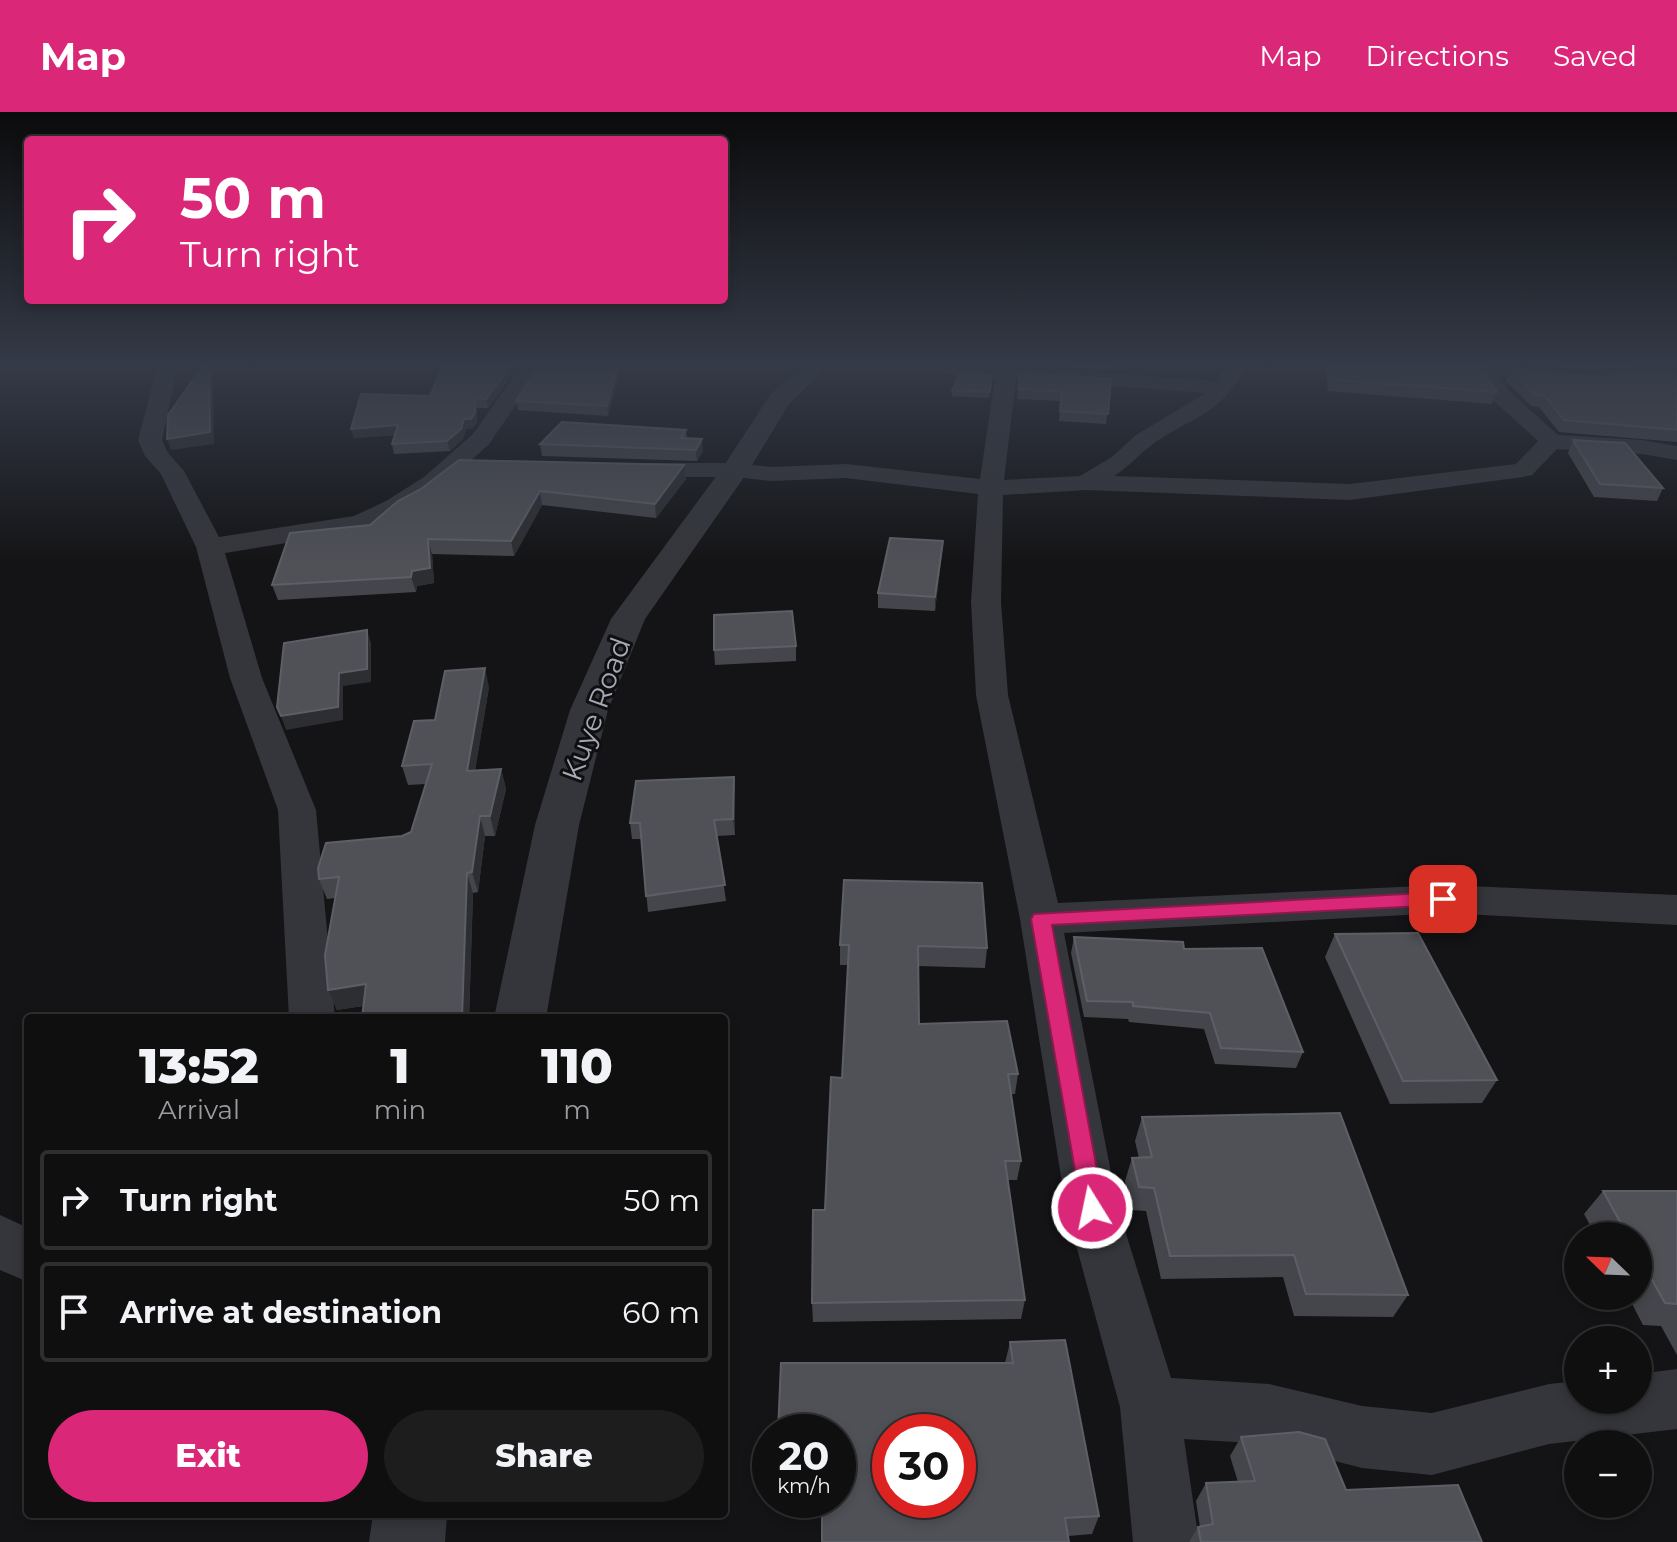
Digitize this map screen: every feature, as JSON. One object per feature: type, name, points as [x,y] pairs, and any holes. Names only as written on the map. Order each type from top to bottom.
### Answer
[{"type":"street","points":[[152,431],[150,440],[157,456],[172,471],[210,547],[246,678],[297,810],[312,1014]]},
{"type":"street","points":[[210,547],[360,523],[382,516],[455,464],[487,431]]},
{"type":"street","name":"Kuye Road","points":[[521,1014],[557,825],[589,710],[628,619],[760,431]]},
{"type":"street","points":[[999,431],[991,488],[986,602],[992,695],[1041,919],[1092,1208],[1150,1407],[1166,1542]]},
{"type":"street","points":[[1086,483],[1121,462],[1144,440],[1161,431]]},
{"type":"street","points":[[1542,431],[1551,442],[1642,447],[1674,456]]},
{"type":"street","points":[[606,470],[735,470],[772,474],[846,471],[991,488],[1086,483],[1350,492],[1523,470],[1551,442]]},
{"type":"street","points":[[455,464],[485,465]]},
{"type":"street","points":[[1041,919],[1443,899],[1677,910]]},
{"type":"street","points":[[0,1240],[24,1255]]},
{"type":"street","points":[[1150,1407],[1269,1414],[1362,1437],[1432,1444],[1549,1414],[1677,1399]]},
{"type":"street","points":[[407,1542],[410,1518]]},
{"type":"building","points":[[167,431],[210,431],[210,432],[167,439]]},
{"type":"building","points":[[396,431],[459,431],[447,441],[392,444]]},
{"type":"building","points":[[553,431],[686,431],[681,438],[702,439],[696,450],[540,444]]},
{"type":"building","points":[[1573,440],[1625,443],[1663,488],[1600,484]]},
{"type":"building","points":[[459,460],[684,465],[655,504],[540,491],[511,541],[428,539],[430,568],[412,571],[411,577],[272,585],[290,533],[370,525],[398,501],[421,489]]},
{"type":"building","points":[[890,538],[943,541],[935,597],[878,593]]},
{"type":"building","points":[[792,611],[796,646],[714,650],[714,615]]},
{"type":"building","points":[[367,630],[367,669],[339,673],[338,707],[281,716],[277,707],[284,643]]},
{"type":"building","points":[[485,668],[467,771],[501,769],[490,816],[480,816],[472,872],[467,873],[462,1014],[362,1014],[366,984],[328,990],[325,955],[339,877],[319,879],[318,868],[326,843],[402,836],[411,832],[432,764],[402,766],[414,721],[435,720],[445,671]]},
{"type":"building","points":[[734,777],[733,819],[714,820],[725,885],[646,896],[640,823],[630,823],[636,781]]},
{"type":"building","points":[[844,880],[982,883],[987,948],[918,946],[919,1024],[1007,1021],[1018,1074],[1008,1074],[1021,1161],[1005,1161],[1025,1300],[812,1303],[813,1210],[825,1210],[831,1077],[842,1078],[849,945],[840,945]]},
{"type":"building","points":[[1418,933],[1497,1080],[1403,1081],[1335,934]]},
{"type":"building","points":[[1074,937],[1183,942],[1184,949],[1262,948],[1303,1052],[1221,1048],[1210,1013],[1133,1006],[1133,1002],[1087,1001]]},
{"type":"building","points":[[1340,1113],[1408,1295],[1306,1294],[1294,1255],[1170,1256],[1154,1188],[1139,1187],[1132,1158],[1152,1157],[1142,1117]]},
{"type":"building","points":[[1603,1191],[1677,1191],[1677,1304],[1665,1303],[1652,1280],[1652,1222],[1620,1222]]},
{"type":"building","points":[[1065,1340],[1099,1516],[1065,1518],[1069,1542],[822,1542],[822,1518],[856,1518],[856,1414],[779,1414],[781,1363],[1013,1363],[1010,1342]]},
{"type":"building","points":[[1299,1432],[1325,1439],[1346,1490],[1458,1485],[1482,1542],[1201,1542],[1198,1527],[1213,1524],[1206,1483],[1255,1481],[1241,1437]]},
{"type":"route","points":[[1092,1208],[1041,919],[1443,899]]}]
